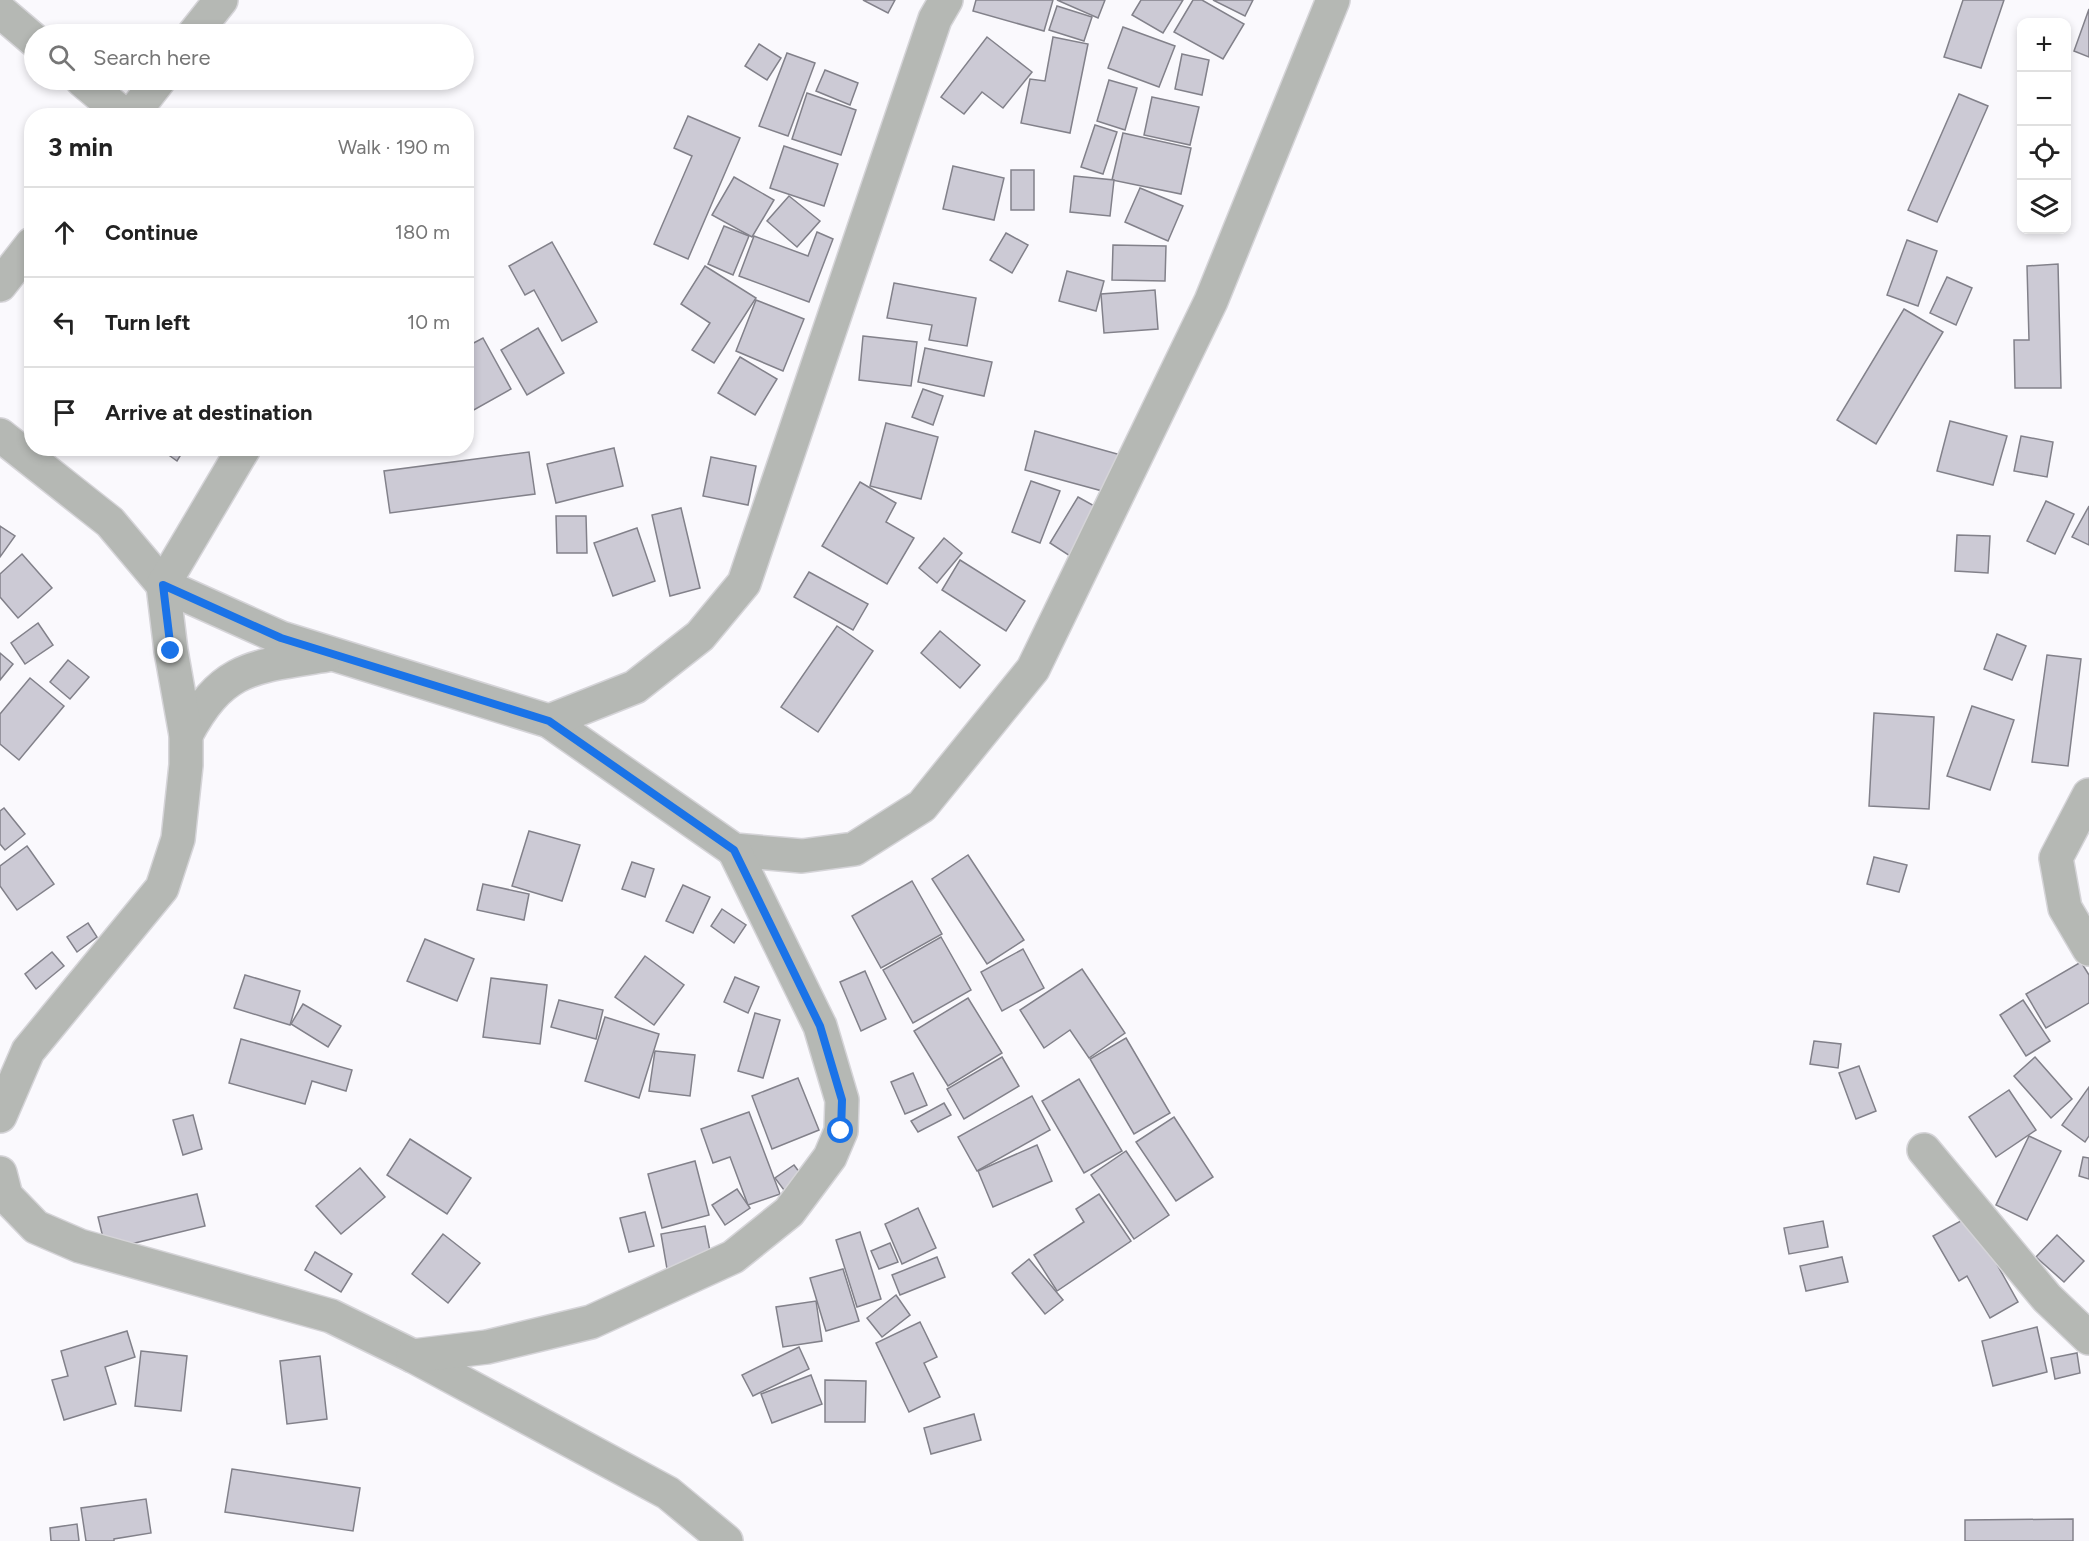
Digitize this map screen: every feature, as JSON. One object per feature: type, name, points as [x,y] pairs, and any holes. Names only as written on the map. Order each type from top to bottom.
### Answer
[{"type":"street","points":[[202,24],[221,0]]},
{"type":"street","points":[[549,721],[635,687],[700,636],[744,583],[935,19],[946,0]]},
{"type":"street","points":[[734,850],[802,856],[854,849],[922,806],[1033,669],[1211,301],[1334,0]]},
{"type":"street","points":[[0,10],[24,31]]},
{"type":"street","points":[[94,90],[115,108]]},
{"type":"street","points":[[137,108],[151,90]]},
{"type":"street","points":[[0,285],[24,254]]},
{"type":"street","points":[[0,435],[24,454]]},
{"type":"street","points":[[27,456],[110,522],[163,585],[281,638],[549,721],[734,850],[820,1026],[842,1100],[841,1131],[830,1157],[789,1212],[733,1257],[591,1322],[488,1347],[413,1356]]},
{"type":"street","points":[[0,1116],[28,1051],[162,888],[178,838],[186,765],[186,735],[171,651],[163,585],[239,456]]},
{"type":"street","points":[[186,735],[199,711],[215,690],[244,671],[332,655]]},
{"type":"street","points":[[2089,795],[2056,858],[2065,908],[2089,949]]},
{"type":"street","points":[[1924,1150],[2047,1298],[2089,1338]]},
{"type":"street","points":[[0,1173],[6,1196],[36,1227],[80,1246],[331,1316],[413,1356],[669,1493],[726,1541]]},
{"type":"building","points":[[863,0],[895,0],[888,13]]},
{"type":"building","points":[[976,0],[1053,0],[1044,31],[973,11]]},
{"type":"building","points":[[1057,0],[1105,0],[1098,18]]},
{"type":"building","points":[[1141,0],[1183,0],[1163,33],[1132,15]]},
{"type":"building","points":[[1193,0],[1202,0],[1244,24],[1223,59],[1174,32]]},
{"type":"building","points":[[1213,0],[1253,0],[1245,16]]},
{"type":"building","points":[[1963,0],[2004,0],[1981,68],[1944,57]]},
{"type":"building","points":[[1057,6],[1092,17],[1084,41],[1049,30]]},
{"type":"building","points":[[2089,9],[2089,57],[2074,51]]},
{"type":"building","points":[[1123,27],[1175,46],[1159,87],[1108,68]]},
{"type":"building","points":[[987,37],[1032,72],[1003,108],[982,92],[964,114],[941,97]]},
{"type":"building","points":[[1053,37],[1088,44],[1070,133],[1021,123],[1030,79],[1045,81]]},
{"type":"building","points":[[759,44],[781,58],[767,80],[745,66]]},
{"type":"building","points":[[787,53],[815,63],[788,136],[759,126]]},
{"type":"building","points":[[1182,54],[1209,60],[1202,95],[1175,89]]},
{"type":"building","points":[[825,70],[858,83],[850,105],[816,91]]},
{"type":"building","points":[[1109,80],[1137,88],[1125,130],[1097,121]]},
{"type":"building","points":[[807,93],[856,110],[841,155],[792,139]]},
{"type":"building","points":[[1959,94],[1988,106],[1937,222],[1908,210]]},
{"type":"building","points":[[1152,97],[1199,107],[1190,145],[1144,135]]},
{"type":"building","points":[[688,116],[740,138],[688,259],[654,244],[692,156],[674,148]]},
{"type":"building","points":[[1095,125],[1117,132],[1103,174],[1081,167]]},
{"type":"building","points":[[1123,133],[1191,148],[1181,194],[1112,180]]},
{"type":"building","points":[[784,146],[838,164],[824,206],[770,188]]},
{"type":"building","points":[[953,166],[1004,178],[994,220],[943,209]]},
{"type":"building","points":[[1011,170],[1034,170],[1034,210],[1011,210]]},
{"type":"building","points":[[1074,176],[1114,180],[1110,216],[1070,212]]},
{"type":"building","points":[[734,177],[774,200],[752,237],[712,215]]},
{"type":"building","points":[[1140,188],[1183,206],[1168,241],[1125,222]]},
{"type":"building","points":[[789,196],[820,221],[797,247],[767,221]]},
{"type":"building","points":[[724,226],[749,236],[733,275],[708,264]]},
{"type":"building","points":[[817,232],[833,239],[809,302],[739,276],[754,236],[808,256]]},
{"type":"building","points":[[1006,233],[1028,245],[1012,273],[990,260]]},
{"type":"building","points":[[1907,240],[1937,251],[1918,306],[1887,295]]},
{"type":"building","points":[[552,242],[597,322],[562,341],[534,290],[525,295],[509,266]]},
{"type":"building","points":[[1113,245],[1166,246],[1165,281],[1112,280]]},
{"type":"building","points":[[2058,264],[2061,388],[2015,388],[2014,340],[2029,340],[2027,266]]},
{"type":"building","points":[[705,266],[756,298],[714,363],[692,350],[710,323],[681,304]]},
{"type":"building","points":[[1067,271],[1104,281],[1096,311],[1059,301]]},
{"type":"building","points":[[1947,277],[1972,288],[1956,325],[1930,313]]},
{"type":"building","points":[[894,283],[976,298],[967,346],[929,340],[932,325],[887,318]]},
{"type":"building","points":[[1155,290],[1158,329],[1104,333],[1101,294]]},
{"type":"building","points":[[756,300],[804,319],[783,371],[736,351]]},
{"type":"building","points":[[1904,309],[1943,332],[1876,444],[1837,420]]},
{"type":"building","points":[[538,328],[564,373],[527,395],[501,350]]},
{"type":"building","points":[[863,336],[917,342],[911,386],[859,380]]},
{"type":"building","points":[[483,338],[511,389],[474,410],[474,343]]},
{"type":"building","points":[[925,348],[992,362],[984,396],[918,382]]},
{"type":"building","points":[[740,357],[777,379],[755,415],[718,393]]},
{"type":"building","points":[[923,389],[943,396],[933,425],[912,417]]},
{"type":"building","points":[[1950,421],[2007,436],[1993,485],[1937,471]]},
{"type":"building","points":[[886,423],[938,437],[921,499],[870,486]]},
{"type":"building","points":[[1035,431],[1128,457],[1117,495],[1025,470]]},
{"type":"building","points":[[2021,436],[2053,442],[2047,477],[2014,471]]},
{"type":"building","points":[[614,448],[623,486],[556,503],[547,464]]},
{"type":"building","points":[[529,452],[535,494],[390,513],[384,471]]},
{"type":"building","points":[[170,456],[180,456],[177,461]]},
{"type":"building","points":[[711,457],[756,466],[748,505],[703,496]]},
{"type":"building","points":[[1031,481],[1060,491],[1040,543],[1012,532]]},
{"type":"building","points":[[860,482],[896,503],[886,522],[914,538],[887,584],[822,546]]},
{"type":"building","points":[[1078,497],[1098,508],[1070,556],[1050,543]]},
{"type":"building","points":[[2046,501],[2074,514],[2055,554],[2027,541]]},
{"type":"building","points":[[2089,506],[2089,545],[2072,537]]},
{"type":"building","points":[[681,508],[700,588],[670,596],[652,515]]},
{"type":"building","points":[[556,516],[586,516],[587,553],[557,553]]},
{"type":"building","points":[[0,526],[15,536],[0,557]]},
{"type":"building","points":[[637,528],[655,581],[613,596],[594,543]]},
{"type":"building","points":[[1957,535],[1990,536],[1988,573],[1955,571]]},
{"type":"building","points":[[944,538],[962,553],[937,583],[919,568]]},
{"type":"building","points":[[22,554],[52,588],[18,618],[0,597],[0,574]]},
{"type":"building","points":[[960,560],[1025,601],[1006,631],[942,590]]},
{"type":"building","points":[[809,572],[868,604],[853,630],[794,597]]},
{"type":"building","points":[[38,623],[53,645],[25,664],[11,643]]},
{"type":"building","points":[[837,626],[873,651],[818,732],[781,707]]},
{"type":"building","points":[[940,631],[980,665],[960,688],[921,653]]},
{"type":"building","points":[[1997,634],[2026,646],[2012,680],[1984,669]]},
{"type":"building","points":[[0,653],[13,664],[0,680]]},
{"type":"building","points":[[2047,655],[2081,659],[2068,766],[2032,762]]},
{"type":"building","points":[[68,660],[89,677],[70,699],[50,682]]},
{"type":"building","points":[[30,678],[64,706],[19,760],[0,744],[0,714]]},
{"type":"building","points":[[1972,706],[2014,720],[1990,790],[1947,776]]},
{"type":"building","points":[[1874,713],[1934,717],[1929,809],[1869,806]]},
{"type":"building","points":[[4,808],[25,834],[5,850],[0,844],[0,811]]},
{"type":"building","points":[[529,831],[580,845],[562,901],[512,886]]},
{"type":"building","points":[[27,846],[54,884],[17,910],[0,886],[0,866]]},
{"type":"building","points":[[968,855],[1024,940],[987,964],[932,879]]},
{"type":"building","points":[[1874,857],[1907,865],[1899,892],[1867,884]]},
{"type":"building","points":[[632,862],[654,869],[645,897],[622,889]]},
{"type":"building","points":[[912,881],[942,934],[881,968],[852,916]]},
{"type":"building","points":[[483,884],[529,894],[524,920],[477,910]]},
{"type":"building","points":[[683,885],[710,897],[693,933],[666,921]]},
{"type":"building","points":[[722,909],[746,925],[734,943],[711,926]]},
{"type":"building","points":[[88,923],[97,937],[77,952],[67,937]]},
{"type":"building","points":[[941,937],[971,990],[913,1023],[883,970]]},
{"type":"building","points":[[425,939],[474,959],[457,1001],[407,981]]},
{"type":"building","points":[[1023,949],[1044,988],[1002,1011],[981,972]]},
{"type":"building","points":[[52,952],[64,966],[36,989],[25,974]]},
{"type":"building","points":[[645,956],[684,985],[654,1025],[615,997]]},
{"type":"building","points":[[2081,962],[2089,975],[2089,1003],[2046,1028],[2026,994]]},
{"type":"building","points":[[1082,969],[1125,1033],[1089,1058],[1070,1030],[1044,1048],[1020,1010]]},
{"type":"building","points":[[865,971],[886,1019],[861,1031],[840,982]]},
{"type":"building","points":[[245,975],[300,991],[290,1025],[234,1008]]},
{"type":"building","points":[[735,977],[759,987],[748,1013],[724,1002]]},
{"type":"building","points":[[491,978],[547,985],[540,1044],[483,1037]]},
{"type":"building","points":[[968,998],[1002,1053],[948,1086],[914,1031]]},
{"type":"building","points":[[559,1000],[603,1010],[596,1039],[551,1027]]},
{"type":"building","points":[[2023,1000],[2050,1041],[2026,1056],[2000,1015]]},
{"type":"building","points":[[303,1004],[341,1026],[328,1047],[291,1024]]},
{"type":"building","points":[[755,1013],[780,1020],[763,1078],[738,1071]]},
{"type":"building","points":[[605,1017],[659,1034],[639,1098],[585,1081]]},
{"type":"building","points":[[1126,1038],[1170,1113],[1134,1134],[1090,1059]]},
{"type":"building","points":[[241,1039],[352,1070],[346,1091],[312,1081],[305,1104],[229,1083]]},
{"type":"building","points":[[1814,1041],[1841,1044],[1838,1068],[1810,1064]]},
{"type":"building","points":[[655,1051],[695,1055],[690,1096],[649,1091]]},
{"type":"building","points":[[1002,1057],[1019,1086],[964,1119],[947,1089]]},
{"type":"building","points":[[2035,1057],[2072,1099],[2051,1118],[2014,1076]]},
{"type":"building","points":[[1859,1066],[1876,1111],[1856,1119],[1839,1073]]},
{"type":"building","points":[[913,1073],[927,1105],[905,1114],[891,1082]]},
{"type":"building","points":[[798,1078],[819,1130],[772,1149],[752,1096]]},
{"type":"building","points":[[1079,1079],[1122,1151],[1084,1173],[1042,1101]]},
{"type":"building","points":[[2089,1087],[2089,1136],[2085,1142],[2062,1125]]},
{"type":"building","points":[[2009,1090],[2036,1130],[1996,1157],[1969,1117]]},
{"type":"building","points":[[1032,1096],[1050,1130],[977,1171],[958,1137]]},
{"type":"building","points":[[944,1103],[951,1115],[918,1132],[911,1121]]},
{"type":"building","points":[[749,1112],[780,1194],[748,1205],[730,1157],[713,1163],[701,1129]]},
{"type":"building","points":[[193,1115],[202,1149],[183,1155],[173,1120]]},
{"type":"building","points":[[1174,1117],[1213,1177],[1176,1201],[1136,1142]]},
{"type":"building","points":[[2029,1136],[2061,1151],[2027,1220],[1996,1205]]},
{"type":"building","points":[[410,1139],[471,1178],[447,1214],[387,1175]]},
{"type":"building","points":[[1037,1145],[1052,1181],[993,1207],[978,1171]]},
{"type":"building","points":[[1126,1151],[1169,1215],[1134,1239],[1091,1175]]},
{"type":"building","points":[[2083,1157],[2089,1158],[2089,1179],[2079,1176]]},
{"type":"building","points":[[695,1161],[709,1215],[662,1228],[648,1174]]},
{"type":"building","points":[[794,1165],[806,1181],[787,1194],[775,1178]]},
{"type":"building","points":[[360,1168],[385,1197],[341,1234],[316,1206]]},
{"type":"building","points":[[737,1189],[750,1208],[725,1225],[712,1205]]},
{"type":"building","points":[[197,1194],[205,1226],[106,1250],[98,1217]]},
{"type":"building","points":[[1099,1194],[1131,1241],[1057,1291],[1034,1255],[1084,1222],[1076,1209]]},
{"type":"building","points":[[918,1208],[936,1248],[902,1264],[885,1224]]},
{"type":"building","points":[[645,1212],[654,1246],[629,1252],[620,1218]]},
{"type":"building","points":[[1970,1216],[2018,1302],[1990,1318],[1967,1276],[1959,1281],[1933,1236]]},
{"type":"building","points":[[1823,1221],[1828,1247],[1789,1254],[1784,1228]]},
{"type":"building","points":[[705,1226],[712,1261],[667,1269],[661,1234]]},
{"type":"building","points":[[860,1232],[881,1299],[857,1307],[836,1240]]},
{"type":"building","points":[[443,1234],[480,1263],[448,1303],[412,1274]]},
{"type":"building","points":[[2057,1235],[2084,1261],[2064,1282],[2036,1257]]},
{"type":"building","points":[[890,1243],[898,1262],[879,1269],[871,1251]]},
{"type":"building","points":[[315,1252],[352,1274],[341,1292],[305,1270]]},
{"type":"building","points":[[937,1257],[945,1277],[900,1295],[892,1275]]},
{"type":"building","points":[[1842,1257],[1848,1282],[1806,1291],[1800,1266]]},
{"type":"building","points":[[1029,1259],[1063,1300],[1045,1314],[1012,1273]]},
{"type":"building","points":[[843,1269],[859,1321],[826,1331],[810,1278]]},
{"type":"building","points":[[896,1295],[910,1315],[882,1337],[867,1318]]},
{"type":"building","points":[[816,1301],[822,1341],[783,1347],[776,1307]]},
{"type":"building","points":[[920,1322],[937,1357],[924,1363],[940,1397],[909,1412],[876,1343]]},
{"type":"building","points":[[2037,1327],[2047,1372],[1993,1386],[1982,1341]]},
{"type":"building","points":[[127,1331],[135,1357],[105,1367],[116,1404],[64,1420],[52,1380],[68,1376],[61,1351]]},
{"type":"building","points":[[799,1347],[809,1369],[753,1396],[742,1375]]},
{"type":"building","points":[[141,1351],[187,1356],[181,1411],[135,1406]]},
{"type":"building","points":[[2077,1353],[2080,1373],[2055,1379],[2051,1358]]},
{"type":"building","points":[[320,1356],[327,1419],[287,1424],[280,1361]]},
{"type":"building","points":[[811,1375],[822,1404],[772,1423],[761,1394]]},
{"type":"building","points":[[825,1380],[866,1381],[865,1422],[825,1422]]},
{"type":"building","points":[[974,1414],[981,1440],[931,1454],[924,1428]]},
{"type":"building","points":[[232,1469],[360,1488],[353,1531],[225,1512]]},
{"type":"building","points":[[146,1499],[151,1533],[114,1539],[114,1541],[86,1541],[81,1508]]},
{"type":"building","points":[[2073,1519],[2073,1541],[1965,1541],[1965,1520]]},
{"type":"building","points":[[77,1524],[79,1541],[51,1541],[50,1528]]},
{"type":"route","points":[[171,651],[163,585],[281,638],[549,721],[734,850],[820,1026],[842,1100],[841,1131]]}]
